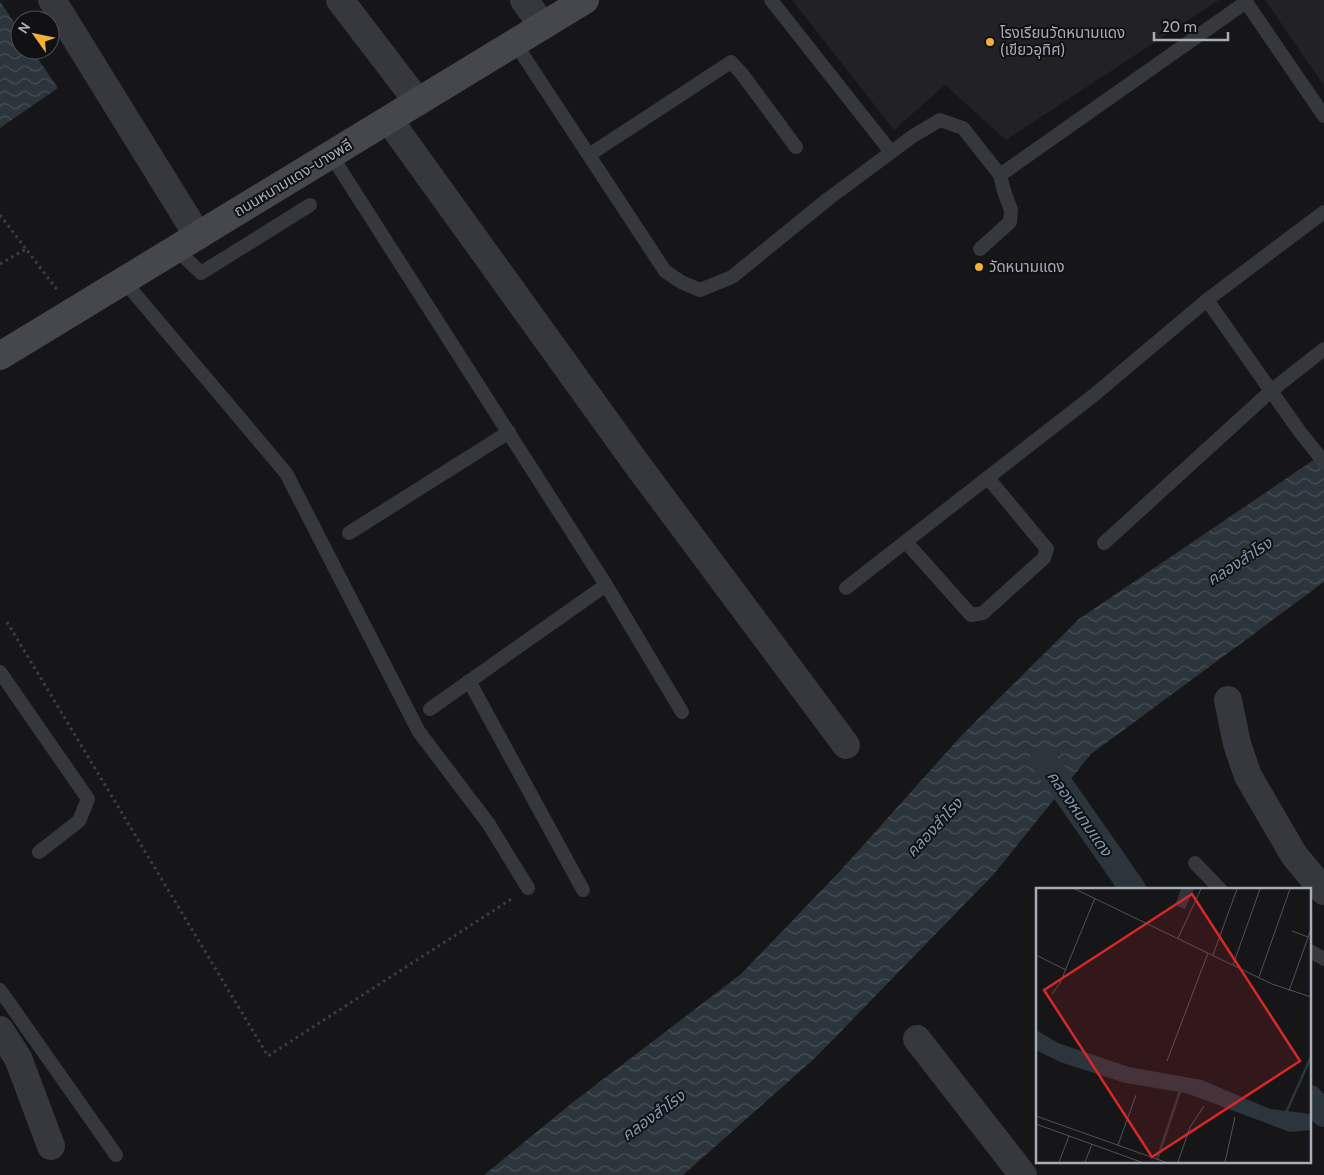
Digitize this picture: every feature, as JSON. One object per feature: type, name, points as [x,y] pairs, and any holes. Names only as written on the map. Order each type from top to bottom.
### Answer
[{"type":"main road","name":"ถนนหนามแดง-บางพลี","points":[[0,356],[585,0]]},
{"type":"street","points":[[52,0],[187,242]]},
{"type":"street","points":[[340,0],[418,102]]},
{"type":"street","points":[[524,0],[543,26]]},
{"type":"street","points":[[389,120],[636,463],[846,745]]},
{"type":"street","points":[[1228,700],[1237,744],[1248,776],[1294,854],[1324,891]]},
{"type":"street","points":[[0,1030],[18,1058],[51,1146]]},
{"type":"street","points":[[917,1039],[1022,1175]]},
{"type":"lane","points":[[771,0],[891,152]]},
{"type":"lane","points":[[1000,175],[1246,2],[1324,116]]},
{"type":"lane","points":[[515,42],[665,271],[681,282],[700,290],[732,277],[828,198],[913,136],[940,120],[963,128],[1000,175],[1011,210],[1010,222],[980,248]]},
{"type":"lane","points":[[589,155],[731,62],[796,147]]},
{"type":"lane","points":[[331,155],[606,585],[682,712]]},
{"type":"lane","points":[[187,242],[201,273],[310,206]]},
{"type":"lane","points":[[846,588],[1094,395],[1207,300],[1324,212]]},
{"type":"lane","points":[[124,281],[286,473],[419,732],[488,823],[528,888]]},
{"type":"lane","points":[[1207,300],[1300,432],[1324,462]]},
{"type":"lane","points":[[1104,544],[1271,391],[1324,349]]},
{"type":"lane","points":[[349,533],[509,432]]},
{"type":"lane","points":[[906,542],[971,615],[983,613],[1044,558],[1047,549],[988,478]]},
{"type":"lane","points":[[430,709],[606,585]]},
{"type":"lane","points":[[0,672],[88,799],[79,821],[39,852]]},
{"type":"lane","points":[[469,681],[583,890]]},
{"type":"lane","points":[[1195,864],[1219,888]]},
{"type":"lane","points":[[1312,952],[1324,959]]},
{"type":"lane","points":[[0,990],[116,1155]]},
{"type":"path","points":[[0,215],[73,312]]},
{"type":"path","points":[[0,264],[26,249]]},
{"type":"path","points":[[7,622],[268,1056],[528,888]]},
{"type":"shaded area","name":"โรงเรียนวัดหนามแดง (เขียวอุทิศ)","points":[[792,0],[1219,0],[1006,140],[945,85],[894,130]]},
{"type":"shaded area","points":[[1265,0],[1324,0],[1324,86]]},
{"type":"water","points":[[0,1],[10,16],[10,60],[39,60],[58,88],[0,128]]},
{"type":"water","name":"คลองสำโรง","points":[[1324,453],[1324,582],[1091,754],[993,875],[815,1058],[683,1175],[484,1175],[572,1103],[741,974],[841,870],[962,735],[1079,619]]},
{"type":"waterway","name":"คลองหนามแดง","points":[[1043,760],[1132,888]]},
{"type":"waterway","name":"คลองหนามแดง","points":[[1312,1100],[1324,1114]]},
{"type":"place","name":"โรงเรียนวัดหนามแดง (เขียวอุทิศ)","points":[[990,42]]},
{"type":"place","name":"วัดหนามแดง","points":[[979,267]]}]
